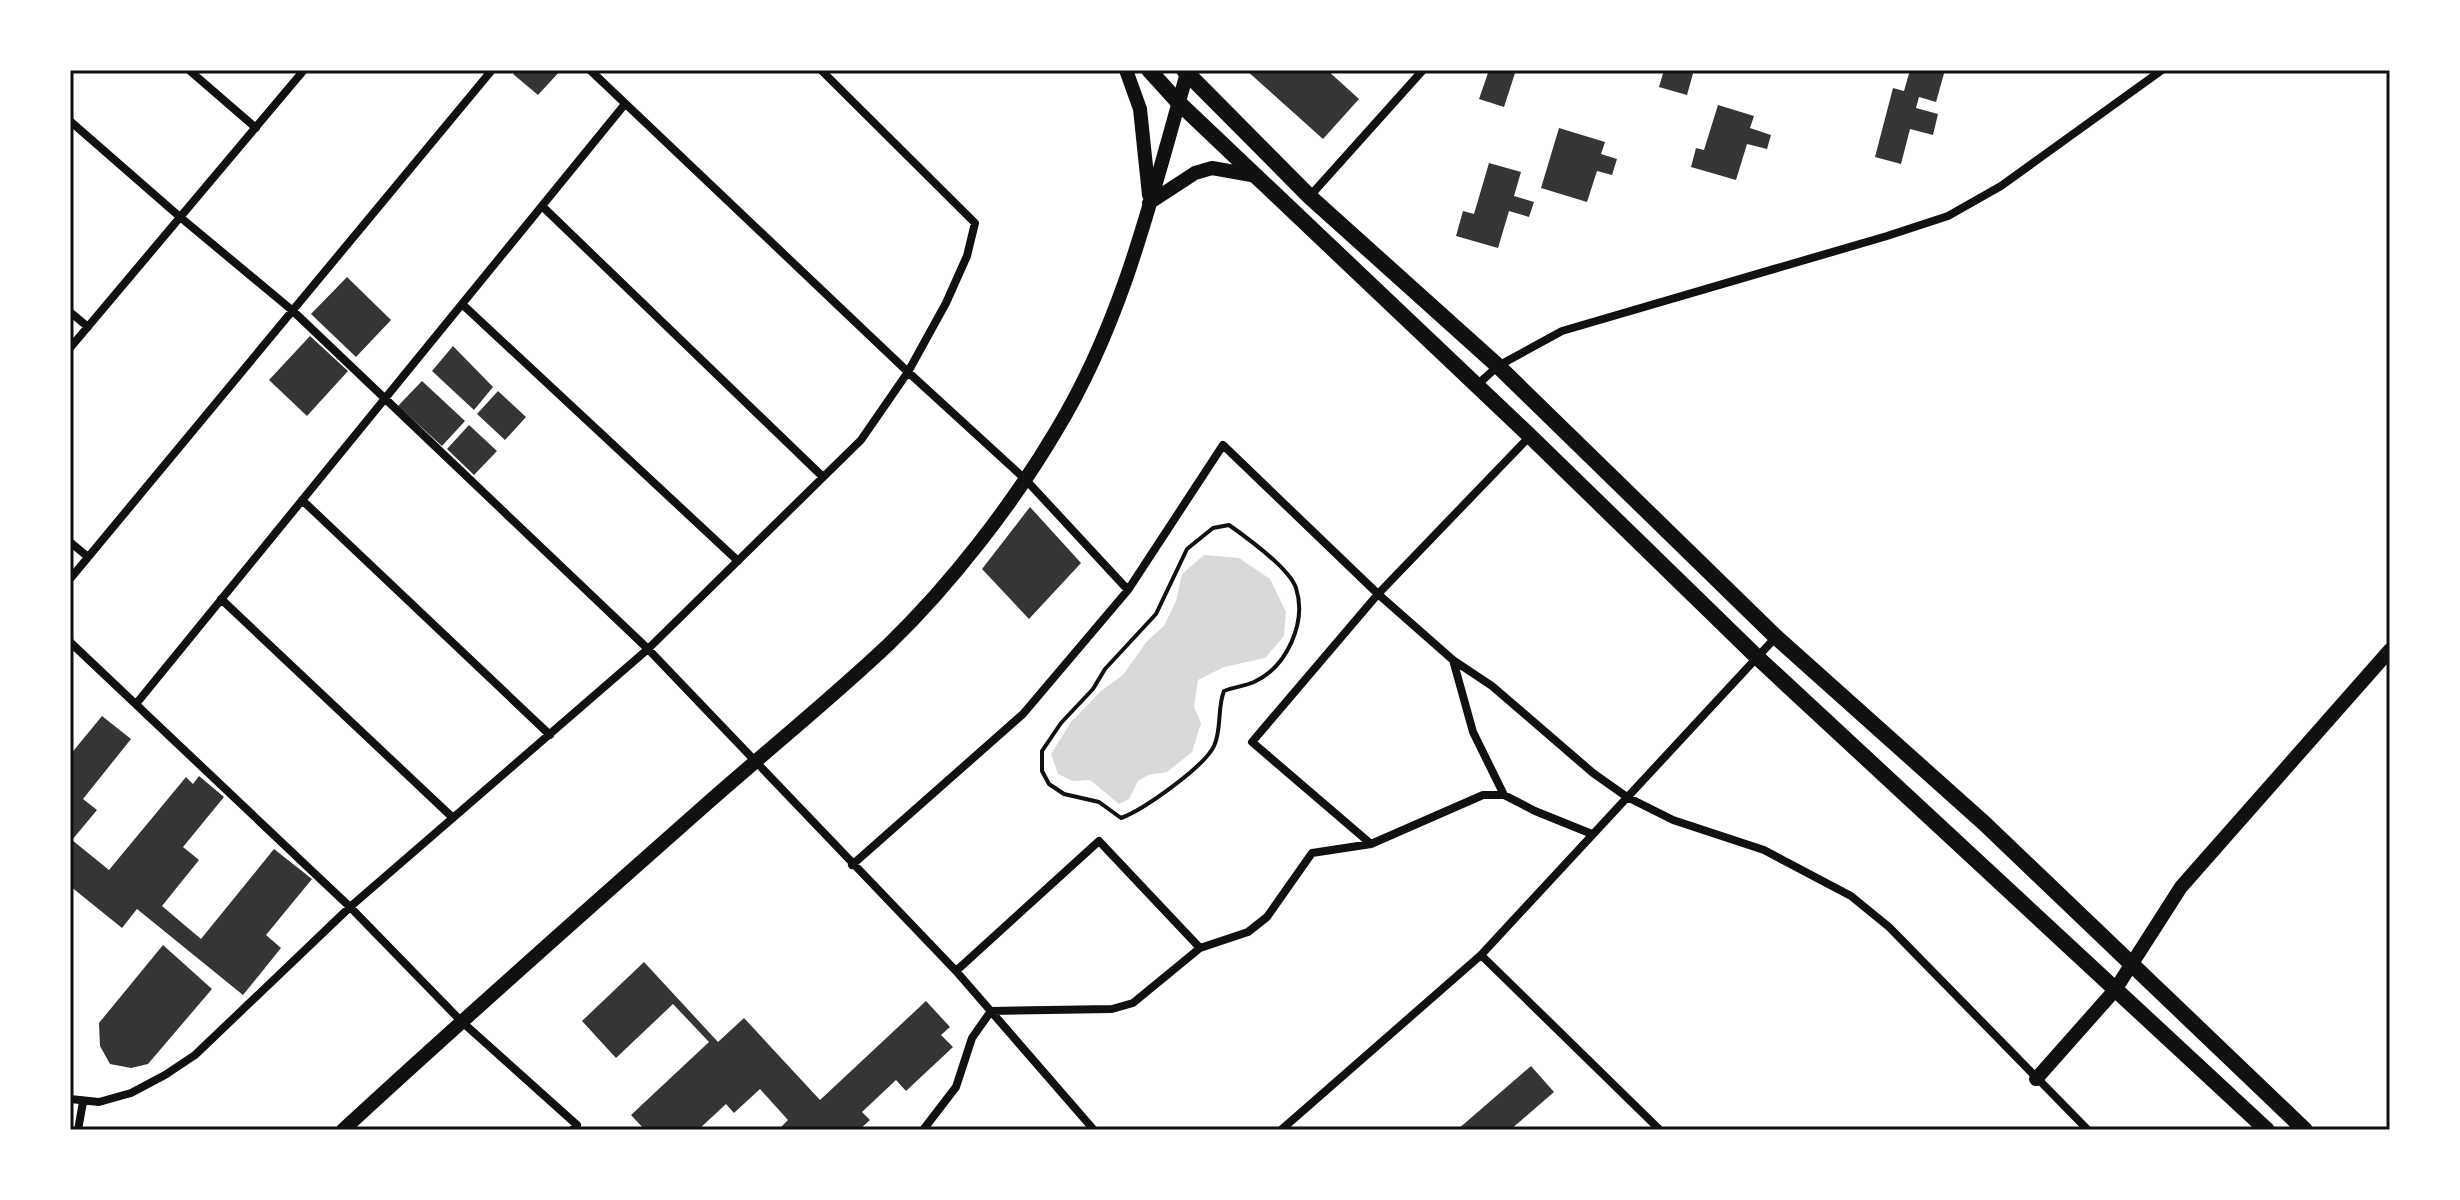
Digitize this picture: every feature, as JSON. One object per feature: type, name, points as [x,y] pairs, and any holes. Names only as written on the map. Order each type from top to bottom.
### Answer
[{"type":"main road","points":[[1149,70],[1178,102],[1477,385],[1757,657],[2267,1130]]},
{"type":"main road","points":[[1186,71],[1310,197],[1498,366],[1776,637],[1984,823],[2305,1130]]},
{"type":"street","points":[[189,70],[256,128]]},
{"type":"street","points":[[70,348],[304,70]]},
{"type":"street","points":[[70,579],[492,70]]},
{"type":"street","points":[[590,70],[1026,480],[1128,590]]},
{"type":"street","points":[[70,1099],[99,1102],[131,1093],[195,1055],[350,907],[648,649],[861,440],[908,372],[967,256],[975,223],[821,70]]},
{"type":"street","points":[[1126,70],[1140,109],[1149,203]]},
{"type":"street","points":[[1310,197],[1423,70]]},
{"type":"street","points":[[1477,385],[1498,366],[1562,331],[1948,216],[2001,186],[2162,70]]},
{"type":"street","points":[[343,1130],[461,1021],[889,643],[955,571],[1026,480],[1058,429],[1100,347],[1132,266],[1186,71]]},
{"type":"street","points":[[136,704],[625,104]]},
{"type":"street","points":[[70,121],[293,311],[648,649],[956,971],[1094,1130]]},
{"type":"street","points":[[1149,203],[1195,173],[1212,168],[1257,176]]},
{"type":"street","points":[[542,206],[823,477]]},
{"type":"street","points":[[462,304],[738,561]]},
{"type":"street","points":[[70,312],[88,327]]},
{"type":"street","points":[[1371,844],[1252,742],[1378,594],[1530,436]]},
{"type":"street","points":[[852,865],[1023,714],[1128,590],[1223,445],[1378,594],[1453,660],[1492,686],[1593,773],[1627,797],[1673,820],[1764,850],[1851,896],[1889,927],[2088,1130]]},
{"type":"street","points":[[302,500],[550,735]]},
{"type":"street","points":[[70,542],[88,557]]},
{"type":"street","points":[[221,599],[452,817]]},
{"type":"street","points":[[1281,1130],[1481,955],[1776,637]]},
{"type":"street","points":[[70,642],[350,907],[461,1021],[576,1128]]},
{"type":"street","points":[[2036,1079],[2115,990],[2181,887],[2390,650]]},
{"type":"street","points":[[1453,660],[1473,732],[1504,795]]},
{"type":"street","points":[[991,1011],[1112,1009],[1133,1003],[1200,948],[1248,932],[1267,917],[1312,853],[1371,844],[1483,795],[1504,795],[1592,834]]},
{"type":"street","points":[[956,971],[1099,841],[1200,948]]},
{"type":"street","points":[[1481,955],[1660,1130]]},
{"type":"street","points":[[923,1130],[956,1087],[972,1038],[991,1011]]},
{"type":"street","points":[[78,1130],[83,1102]]},
{"type":"path","points":[[1229,525],[1243,534],[1273,559],[1295,586],[1298,608],[1291,646],[1274,667],[1255,681],[1224,691],[1215,744],[1207,756],[1184,778],[1131,814],[1121,818],[1099,802],[1064,794],[1049,784],[1042,771],[1042,751],[1061,723],[1156,614],[1187,549],[1213,528],[1229,525]]},
{"type":"shaded area","points":[[1204,555],[1239,558],[1270,579],[1286,612],[1284,636],[1265,658],[1224,667],[1198,680],[1194,707],[1201,723],[1192,752],[1167,772],[1148,775],[1138,781],[1129,799],[1119,804],[1090,780],[1073,781],[1058,774],[1051,754],[1071,722],[1101,691],[1123,675],[1147,641],[1164,626],[1176,601],[1182,574]]},
{"type":"building","points":[[517,70],[561,70],[538,95],[513,74]]},
{"type":"building","points":[[1246,70],[1327,70],[1359,99],[1323,139]]},
{"type":"building","points":[[1489,70],[1516,70],[1504,107],[1479,99]]},
{"type":"building","points":[[1664,70],[1694,70],[1687,95],[1659,87]]},
{"type":"building","points":[[1910,70],[1945,70],[1936,102],[1919,97],[1916,108],[1938,114],[1933,135],[1910,129],[1901,164],[1875,157],[1893,88],[1904,91]]},
{"type":"building","points":[[1718,105],[1754,116],[1750,128],[1771,135],[1767,149],[1747,144],[1736,180],[1691,167],[1696,148],[1704,150]]},
{"type":"building","points":[[1559,128],[1605,142],[1601,154],[1617,159],[1612,175],[1597,171],[1587,202],[1541,188]]},
{"type":"building","points":[[1489,163],[1521,172],[1514,196],[1534,202],[1529,217],[1509,211],[1498,248],[1456,236],[1463,211],[1474,214]]},
{"type":"building","points":[[347,277],[391,320],[356,357],[311,314]]},
{"type":"building","points":[[310,336],[348,371],[307,416],[269,380]]},
{"type":"building","points":[[453,346],[493,387],[474,410],[432,371]]},
{"type":"building","points":[[422,381],[465,421],[442,446],[398,406]]},
{"type":"building","points":[[498,391],[526,417],[505,440],[477,414]]},
{"type":"building","points":[[469,425],[497,451],[474,475],[447,449]]},
{"type":"building","points":[[1030,507],[1081,563],[1029,619],[982,569]]},
{"type":"building","points":[[102,716],[131,739],[83,799],[97,810],[72,840],[109,870],[186,777],[193,784],[199,776],[224,797],[183,847],[199,860],[162,906],[201,939],[274,849],[312,879],[266,935],[281,948],[243,995],[137,909],[122,928],[70,886],[70,755]]},
{"type":"building","points":[[163,945],[212,989],[148,1064],[131,1068],[110,1064],[100,1046],[99,1023]]},
{"type":"building","points":[[644,962],[718,1042],[744,1018],[820,1100],[926,1001],[950,1027],[941,1035],[953,1047],[906,1091],[896,1080],[862,1112],[870,1120],[859,1130],[778,1130],[788,1120],[760,1089],[734,1113],[726,1104],[698,1130],[645,1130],[631,1115],[709,1042],[673,1004],[616,1058],[582,1021]]},
{"type":"building","points":[[1531,1066],[1554,1092],[1510,1130],[1457,1130]]}]
